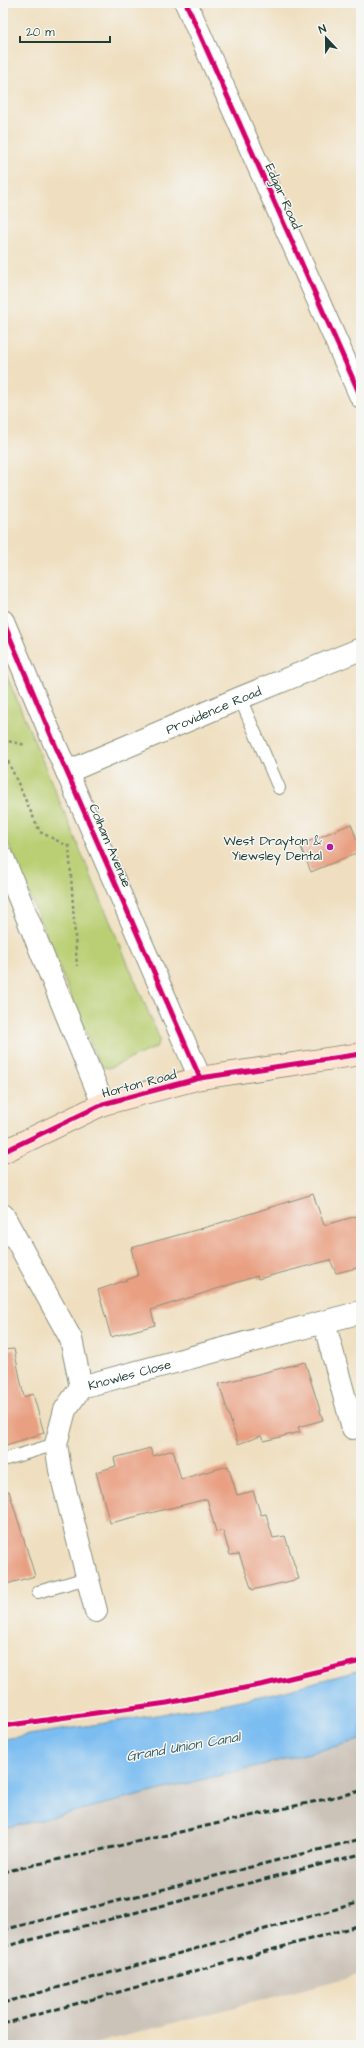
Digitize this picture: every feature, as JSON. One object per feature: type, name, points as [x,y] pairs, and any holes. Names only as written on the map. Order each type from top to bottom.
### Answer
[{"type":"street","name":"Edgar Road","points":[[186,3],[361,397]]},
{"type":"street","name":"Colham Avenue","points":[[3,621],[200,1078]]},
{"type":"street","name":"Providence Road","points":[[67,772],[240,698],[361,649]]},
{"type":"street","points":[[3,858],[104,1104]]},
{"type":"street","name":"Horton Road","points":[[3,1152],[104,1104],[200,1078],[361,1054]]},
{"type":"street","name":"Knowles Close","points":[[3,1215],[71,1340],[81,1387],[361,1312]]},
{"type":"street","points":[[324,1322],[353,1428]]},
{"type":"street","points":[[81,1387],[65,1410],[56,1444],[60,1470],[96,1611]]},
{"type":"lane","points":[[240,698],[279,788]]},
{"type":"lane","points":[[3,1460],[56,1444]]},
{"type":"lane","points":[[38,1592],[87,1578]]},
{"type":"path","points":[[3,750],[40,832],[68,846]]},
{"type":"path","points":[[78,972],[68,846],[75,838],[93,831]]},
{"type":"path","points":[[3,1726],[167,1703],[265,1684],[361,1661]]},
{"type":"shaded area","points":[[361,1740],[361,1974],[90,2045],[3,2045],[3,1828],[37,1821]]},
{"type":"green space","points":[[3,667],[160,1040],[156,1047],[109,1068],[99,1064],[3,831]]},
{"type":"water","name":"Grand Union Canal","points":[[361,1670],[361,1740],[37,1821],[3,1828],[3,1739],[207,1707],[274,1693]]},
{"type":"building","name":"West Drayton & Yiewsley Dental","points":[[351,824],[361,851],[311,872],[300,845]]},
{"type":"building","points":[[313,1194],[324,1225],[361,1215],[361,1267],[336,1273],[330,1260],[258,1279],[257,1276],[151,1310],[155,1325],[111,1337],[98,1290],[138,1276],[131,1248],[207,1227]]},
{"type":"building","points":[[14,1349],[24,1397],[33,1394],[44,1433],[3,1446],[3,1350]]},
{"type":"building","points":[[305,1362],[323,1420],[298,1427],[300,1432],[264,1441],[261,1436],[238,1444],[219,1384]]},
{"type":"building","points":[[150,1448],[153,1456],[173,1450],[181,1479],[228,1466],[237,1495],[253,1491],[261,1515],[266,1514],[273,1538],[285,1536],[299,1579],[252,1590],[239,1554],[230,1555],[223,1531],[216,1532],[207,1499],[110,1523],[96,1472],[116,1466],[114,1458]]},
{"type":"building","points":[[9,1491],[35,1576],[3,1585],[3,1492]]},
{"type":"railway","points":[[3,1872],[361,1791]]},
{"type":"railway","points":[[3,1930],[361,1839]]},
{"type":"railway","points":[[3,1947],[361,1854]]},
{"type":"railway","points":[[3,2003],[361,1902]]},
{"type":"railway","points":[[3,2024],[361,1925]]},
{"type":"cycle path","points":[[186,3],[361,397]]},
{"type":"cycle path","points":[[3,621],[200,1078]]},
{"type":"cycle path","points":[[3,1152],[103,1104],[200,1078],[361,1054]]},
{"type":"cycle path","points":[[3,1726],[167,1703],[265,1684],[361,1661]]},
{"type":"place","name":"West Drayton & Yiewsley Dental","points":[[330,847]]}]
